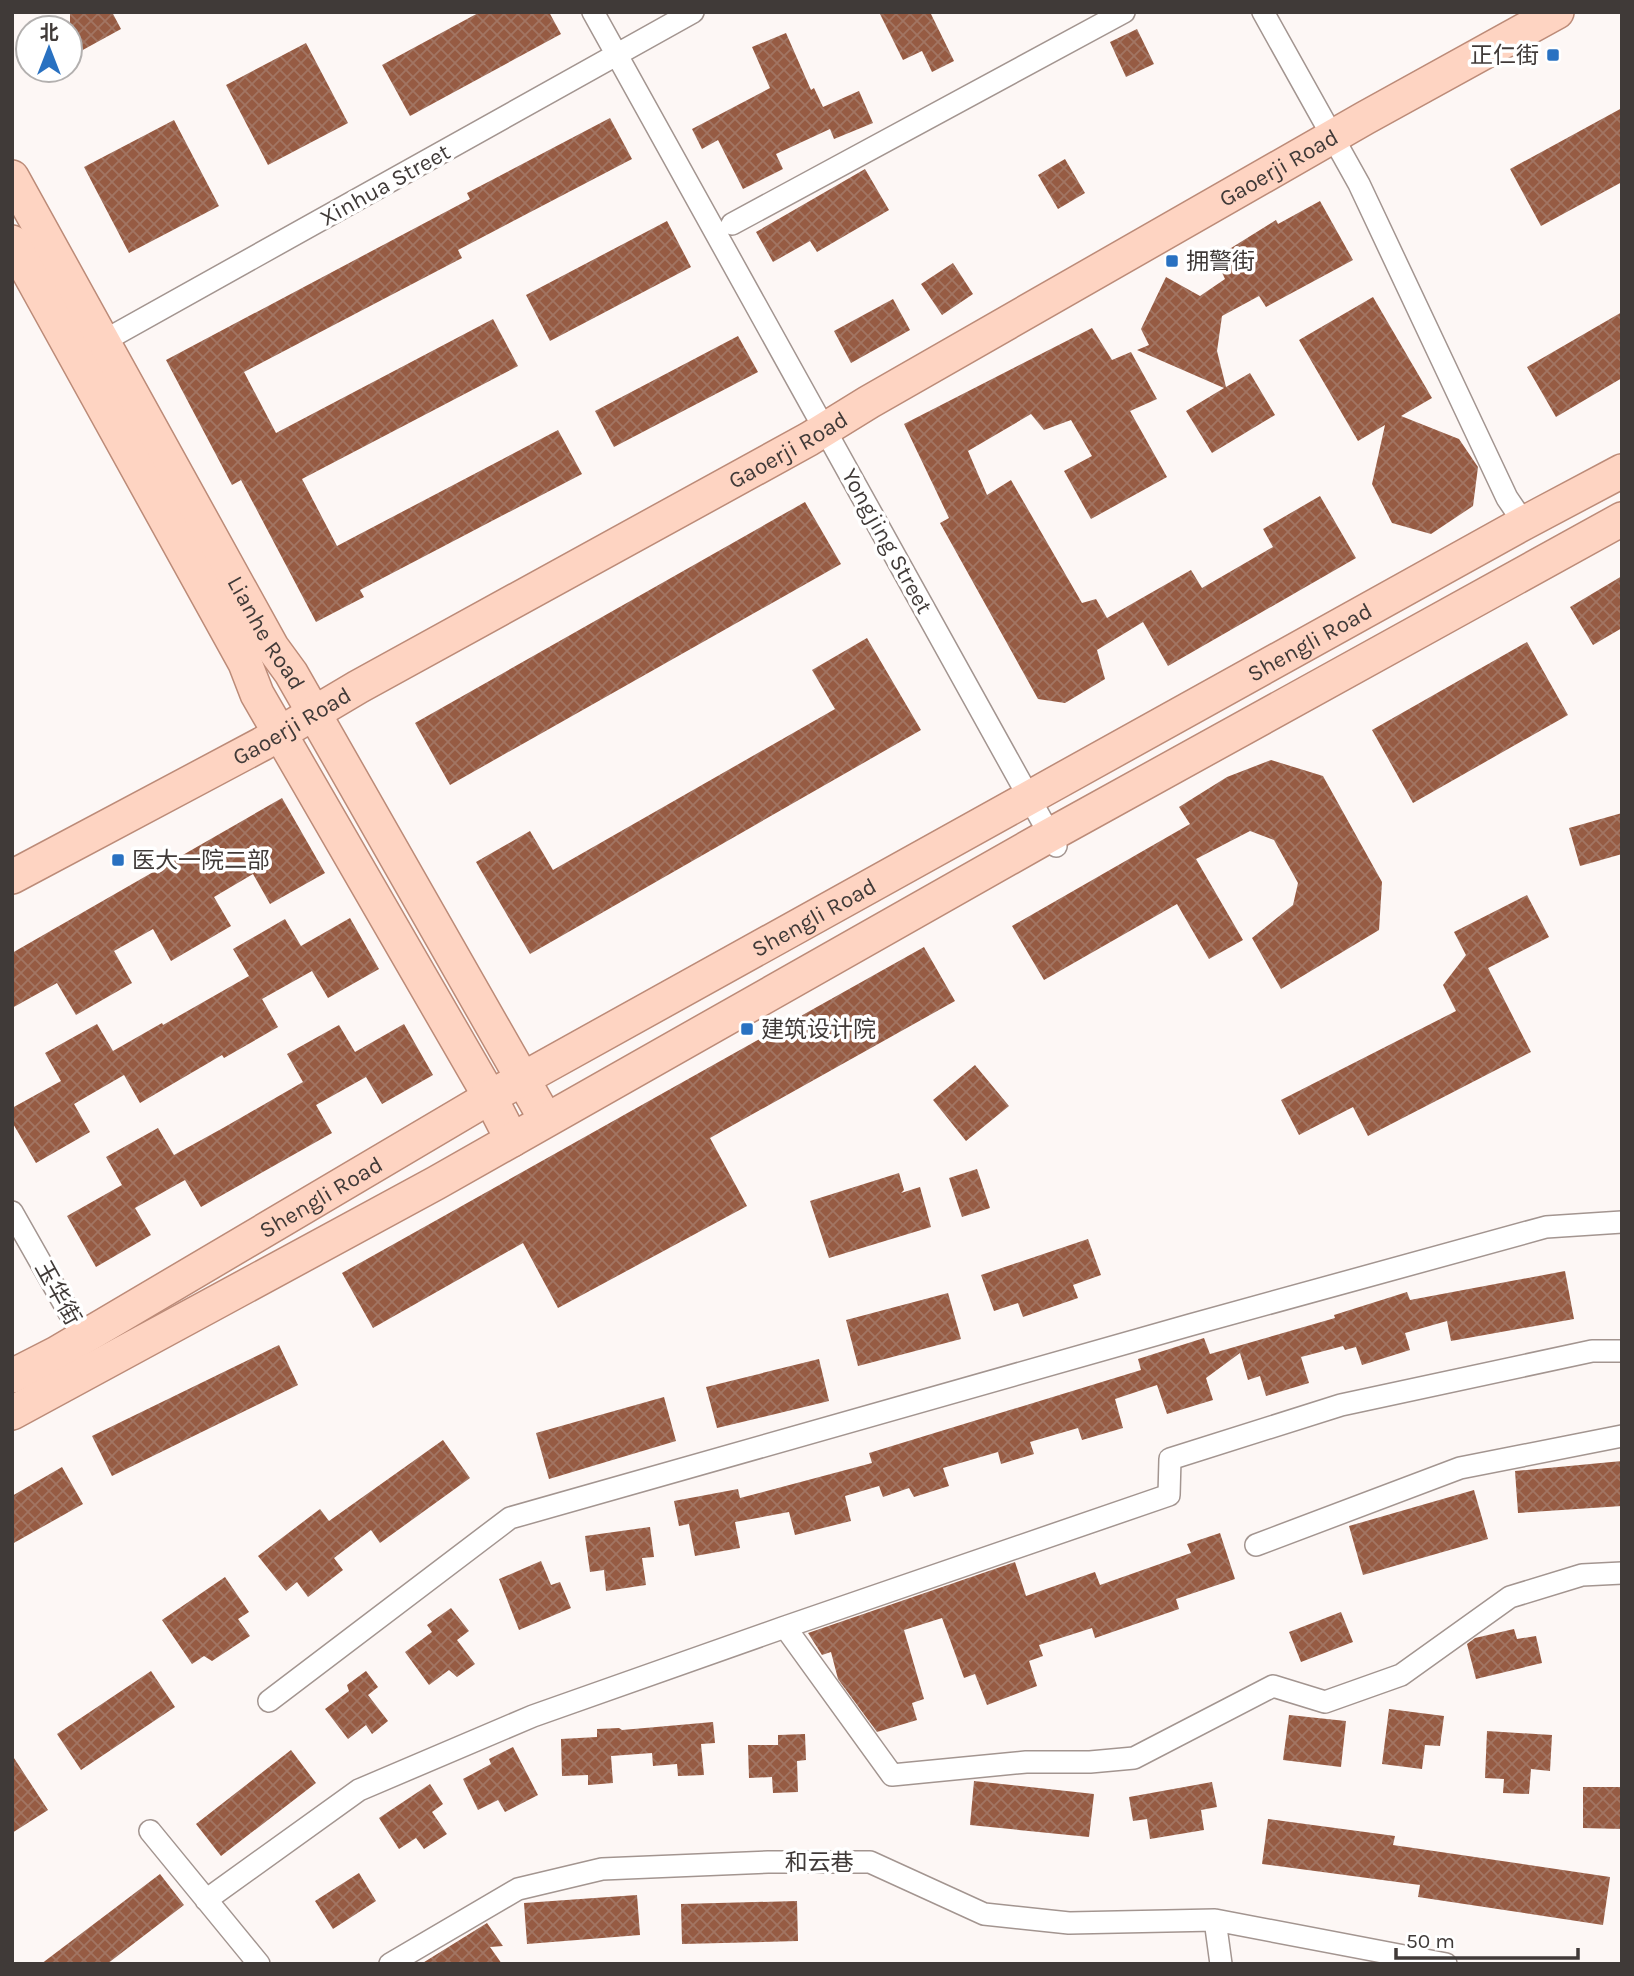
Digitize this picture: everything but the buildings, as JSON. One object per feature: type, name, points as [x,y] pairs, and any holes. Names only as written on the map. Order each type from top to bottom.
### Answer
[{"type":"main road","name":"Gaoerji Road","points":[[12,877],[280,734],[825,429],[1332,137],[1557,12]]},
{"type":"main road","name":"Lianhe Road","points":[[12,177],[90,349],[245,663],[257,694],[512,1140]]},
{"type":"main road","name":"Lianhe Road","points":[[12,242],[90,349],[272,647],[291,673],[546,1120]]},
{"type":"main road","name":"Shengli Road","points":[[12,1377],[489,1097],[1622,471]]},
{"type":"main road","name":"Shengli Road","points":[[12,1413],[1054,842],[1622,519]]},
{"type":"street","name":"Yongjing Street","points":[[593,12],[1054,842]]},
{"type":"street","name":"Xinhua Street","points":[[90,349],[693,12]]},
{"type":"street","points":[[732,224],[1124,12]]},
{"type":"street","points":[[1263,12],[1359,184],[1507,498],[1524,523]]},
{"type":"street","name":"玉华街","points":[[12,1212],[83,1337]]},
{"type":"street","points":[[269,1701],[510,1518],[1071,1358],[1546,1227],[1622,1222]]},
{"type":"street","points":[[206,1900],[359,1790],[533,1716],[1169,1495],[1170,1459],[1341,1405],[1592,1351],[1622,1351]]},
{"type":"street","points":[[1256,1545],[1460,1468],[1622,1436]]},
{"type":"street","points":[[785,1628],[892,1775],[1026,1762],[1090,1762],[1134,1758],[1273,1686],[1325,1702],[1401,1675],[1510,1597],[1582,1575],[1622,1573]]},
{"type":"street","points":[[150,1831],[259,1964]]},
{"type":"street","name":"和云巷","points":[[390,1964],[518,1889],[602,1869],[768,1862],[870,1862],[984,1914],[1069,1923],[1216,1920],[1446,1964]]},
{"type":"street","points":[[1216,1920],[1221,1964]]},
{"type":"place","name":"正仁街","points":[[1553,55]]},
{"type":"place","name":"拥警街","points":[[1172,261]]},
{"type":"place","name":"医大一院二部","points":[[118,860]]},
{"type":"place","name":"建筑设计院","points":[[747,1029]]}]
